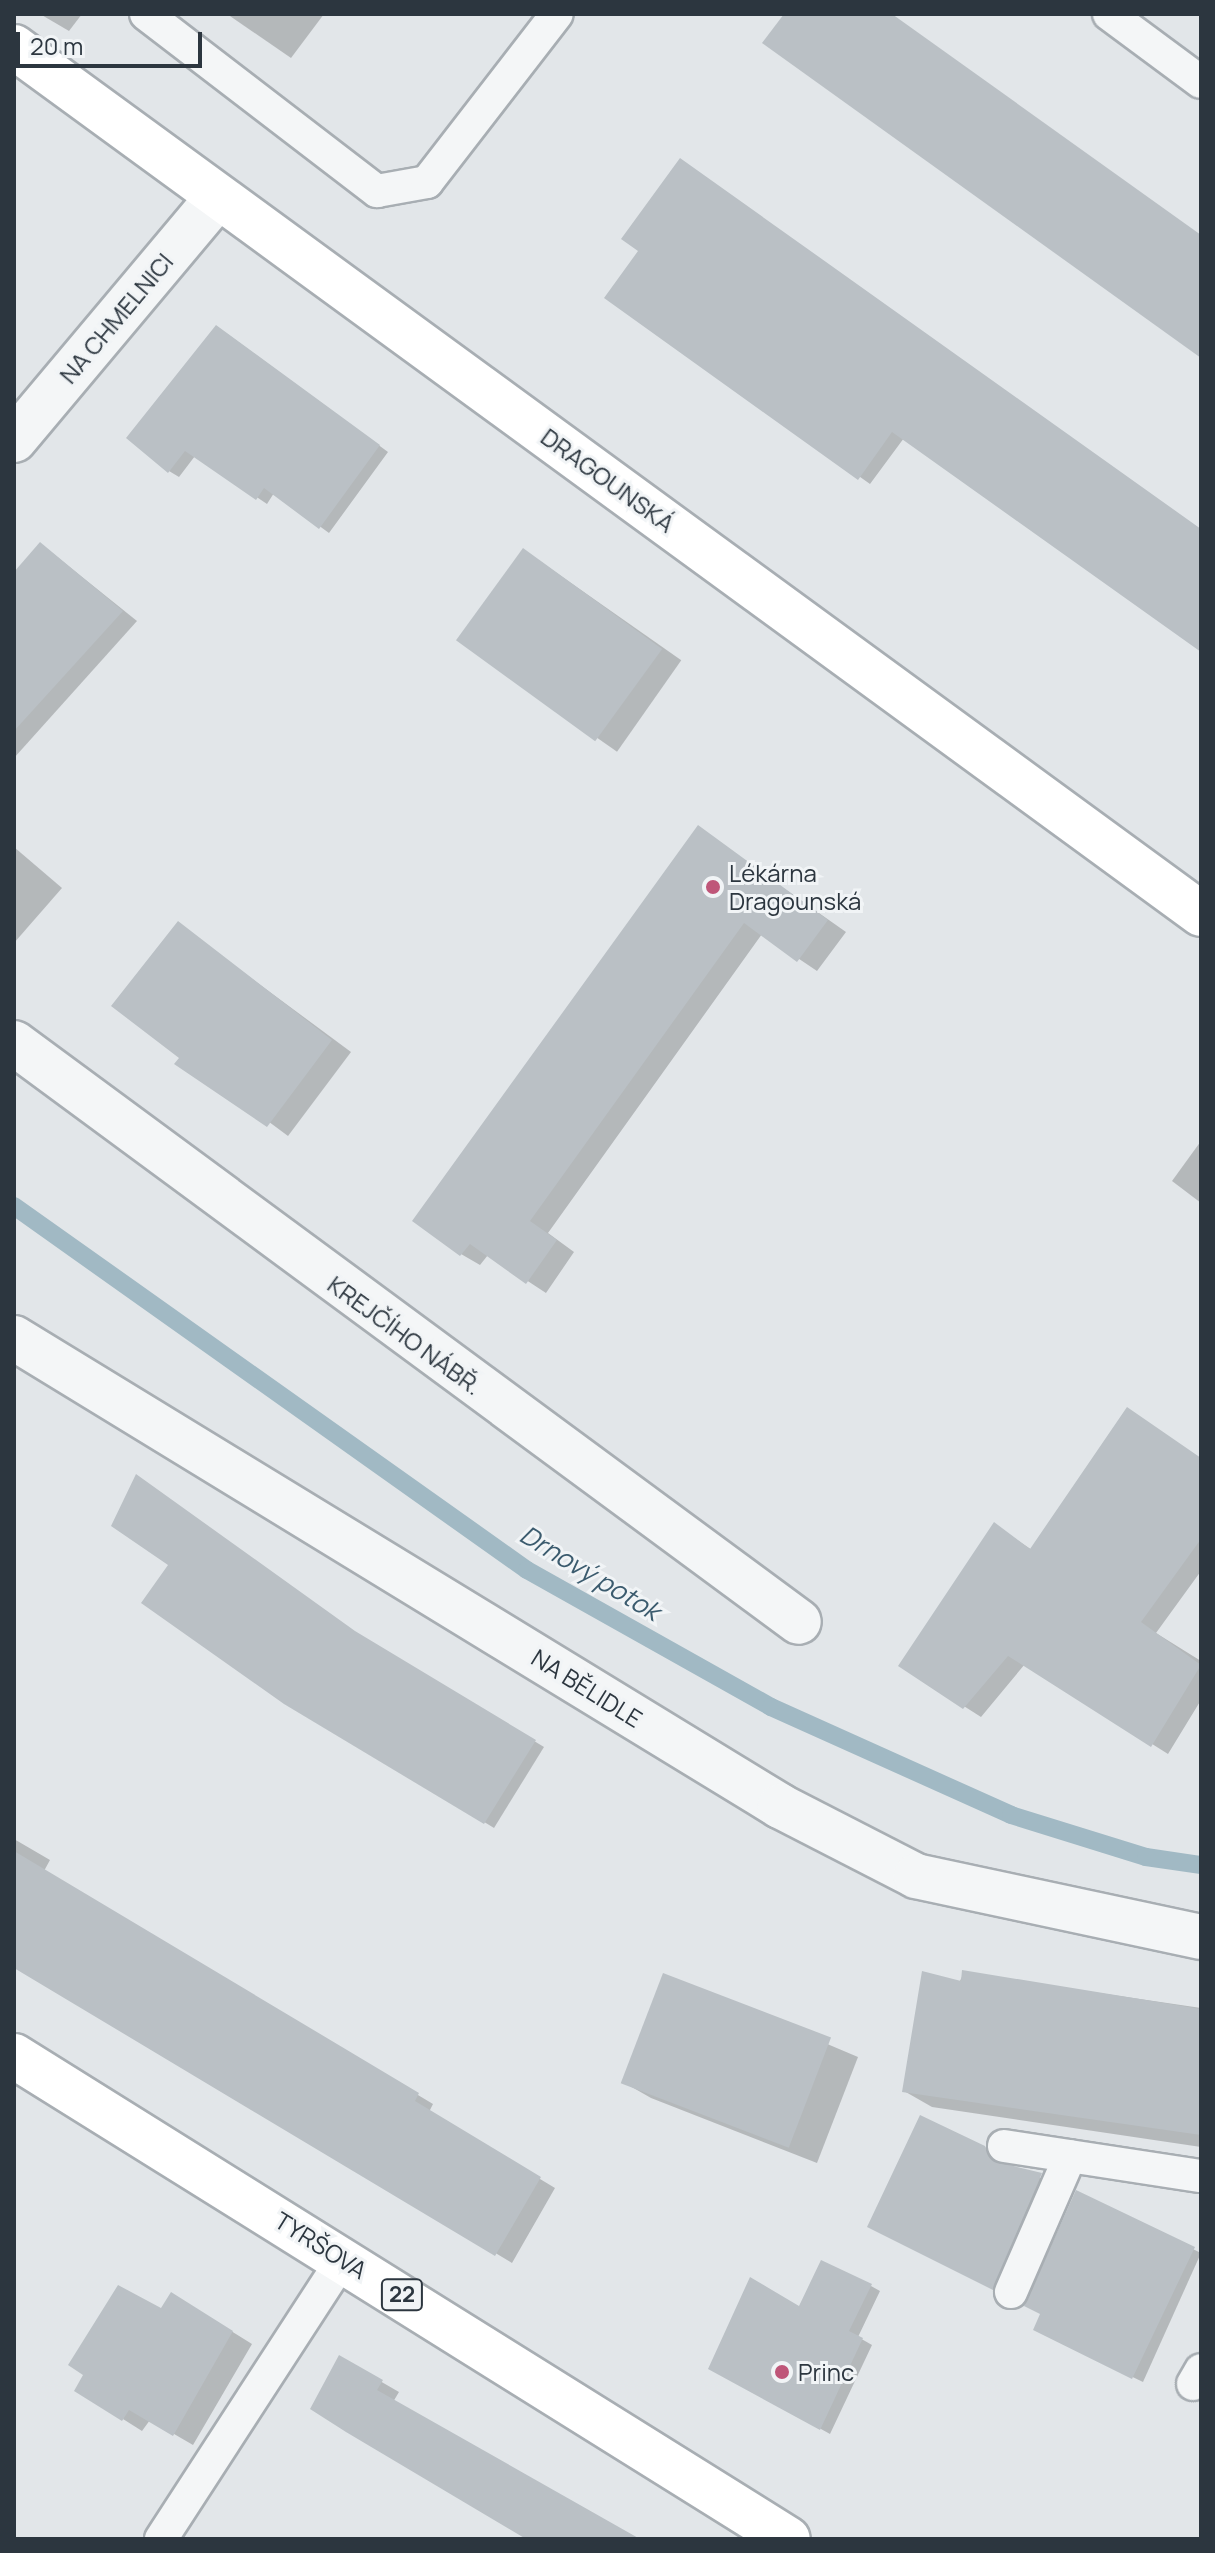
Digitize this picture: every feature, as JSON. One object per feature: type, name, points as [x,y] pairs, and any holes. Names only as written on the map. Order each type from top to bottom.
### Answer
[{"type":"street","name":"DRAGOUNSKÁ","points":[[14,47],[1201,914]]},
{"type":"street","name":"NA CHMELNICI","points":[[14,440],[218,197]]},
{"type":"street","name":"KREJČÍHO NÁBŘ.","points":[[14,1043],[799,1622]]},
{"type":"street","name":"NA BĚLIDLE","points":[[14,1338],[780,1806],[916,1876],[1201,1937]]},
{"type":"street","name":"TYRŠOVA","points":[[14,2056],[788,2539]]},
{"type":"lane","points":[[146,14],[377,191],[427,182],[557,14]]},
{"type":"lane","points":[[1109,14],[1201,82]]},
{"type":"lane","points":[[1004,2146],[1201,2176]]},
{"type":"lane","points":[[1011,2292],[1070,2156]]},
{"type":"lane","points":[[161,2539],[343,2259]]},
{"type":"building","points":[[784,14],[892,14],[1201,235],[1201,358],[762,43]]},
{"type":"building","points":[[680,158],[1201,529],[1201,652],[892,432],[858,480],[604,298],[638,251],[621,239]]},
{"type":"building","points":[[216,325],[380,445],[319,529],[264,488],[256,500],[185,451],[168,473],[126,438]]},
{"type":"building","points":[[40,542],[123,611],[14,731],[14,572]]},
{"type":"building","points":[[523,548],[662,649],[595,741],[456,640]]},
{"type":"building","points":[[698,825],[828,920],[797,962],[744,923],[530,1221],[557,1240],[526,1284],[470,1244],[460,1256],[412,1221]]},
{"type":"building","points":[[178,921],[332,1040],[267,1127],[174,1064],[179,1058],[111,1006]]},
{"type":"building","points":[[1127,1407],[1201,1458],[1201,1539],[1141,1622],[1201,1665],[1151,1747],[1008,1656],[963,1709],[898,1666],[994,1522],[1030,1549]]},
{"type":"building","points":[[136,1474],[355,1631],[536,1740],[484,1824],[284,1704],[141,1603],[168,1565],[111,1526]]},
{"type":"building","points":[[14,1851],[419,2093],[415,2101],[541,2177],[495,2256],[14,1968]]},
{"type":"building","points":[[962,1970],[1201,2009],[1201,2135],[902,2092],[922,1971],[961,1981]]},
{"type":"building","points":[[663,1973],[831,2038],[789,2148],[621,2083]]},
{"type":"building","points":[[920,2115],[985,2146],[993,2161],[1042,2173],[993,2290],[867,2227]]},
{"type":"building","points":[[1076,2190],[1195,2247],[1132,2379],[1033,2330],[1040,2314],[1024,2306]]},
{"type":"building","points":[[821,2260],[872,2284],[849,2331],[863,2338],[820,2430],[708,2369],[750,2277],[799,2306]]},
{"type":"building","points":[[118,2285],[161,2308],[171,2292],[233,2331],[173,2436],[129,2410],[122,2421],[74,2391],[83,2375],[68,2365]]},
{"type":"building","points":[[339,2355],[383,2380],[377,2390],[640,2539],[526,2539],[346,2432],[310,2409]]},
{"type":"waterway","name":"Drnový potok","points":[[14,1206],[527,1570],[771,1707],[1011,1815],[1146,1857],[1201,1865]]},
{"type":"place","name":"Lékárna Dragounská","points":[[713,887]]},
{"type":"place","name":"Princ","points":[[782,2372]]}]
